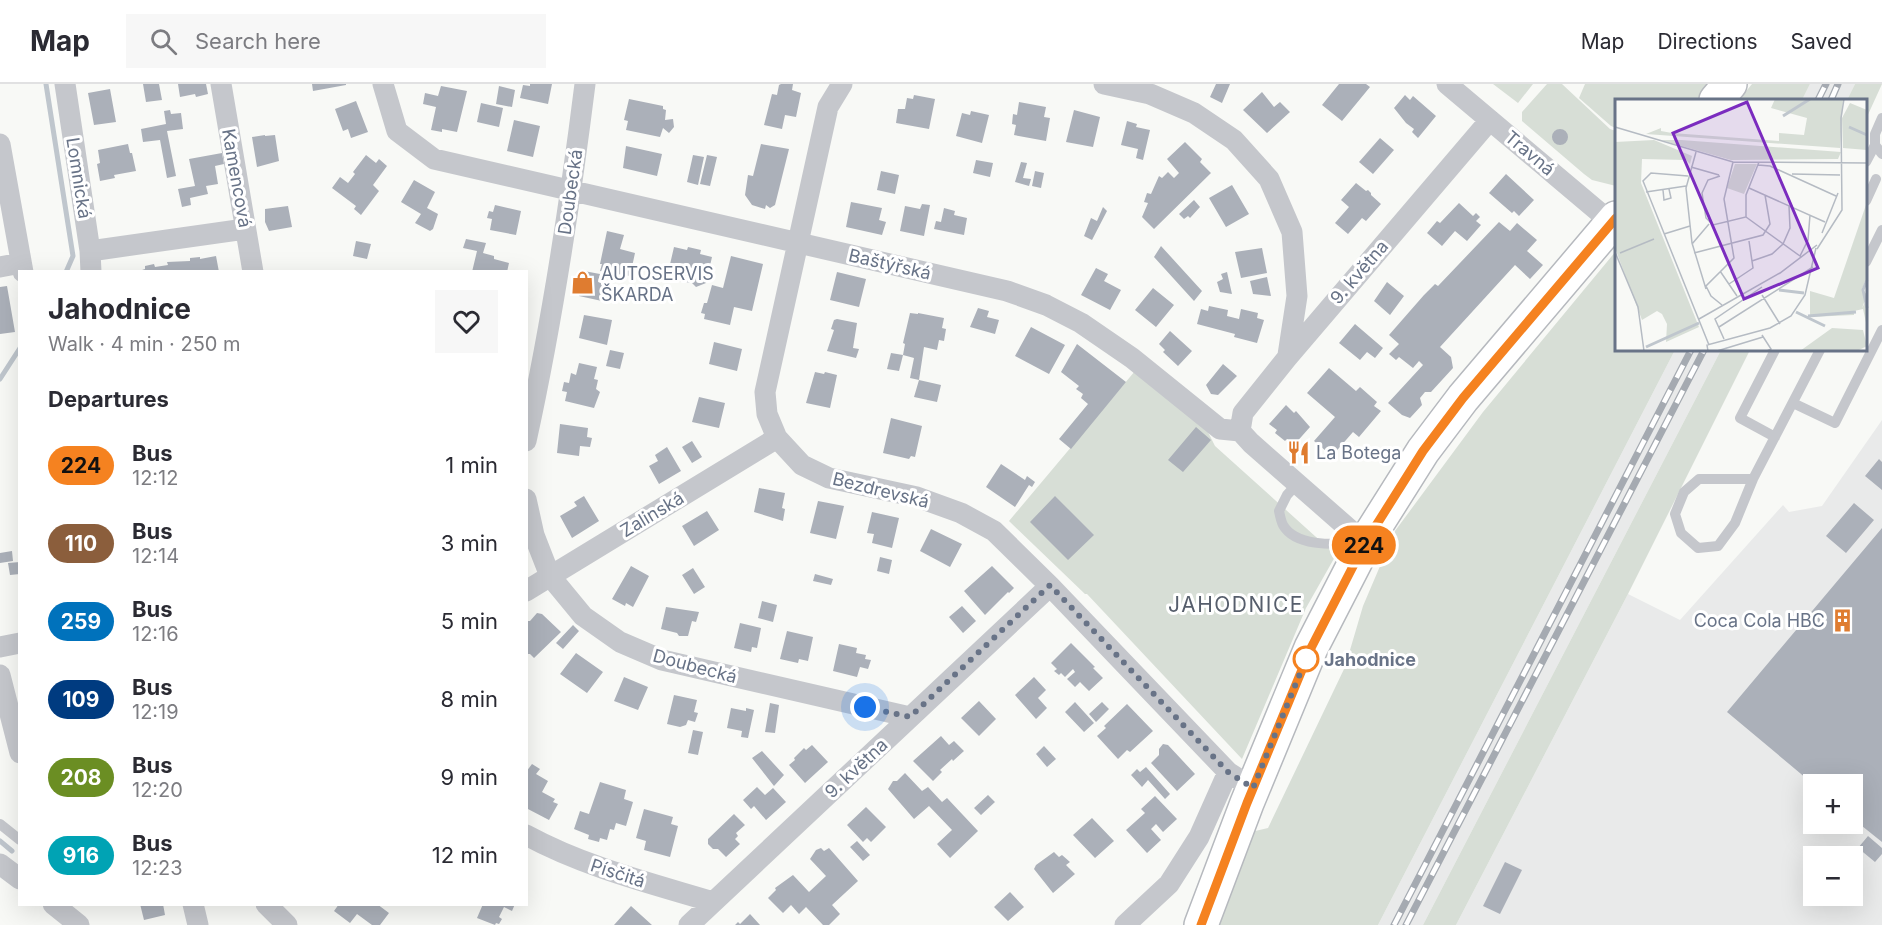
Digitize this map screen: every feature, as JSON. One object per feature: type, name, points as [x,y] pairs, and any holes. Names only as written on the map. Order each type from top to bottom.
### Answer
[{"type":"main road","points":[[1717,99],[1730,84]]},
{"type":"main road","points":[[1201,925],[1241,780],[1365,543],[1423,451],[1463,398],[1614,220]]},
{"type":"street","name":"Lomnická","points":[[65,84],[90,266]]},
{"type":"street","name":"Kamencová","points":[[221,84],[253,270]]},
{"type":"street","name":"Baštýřská","points":[[383,84],[397,131],[434,159],[1007,291],[1046,305],[1081,323],[1132,358],[1220,429],[1240,431],[1365,543]]},
{"type":"street","name":"Doubecká","points":[[528,423],[534,369],[572,191],[585,84]]},
{"type":"street","name":"Bezdrevská","points":[[842,84],[828,107],[765,392],[767,414],[777,438],[802,465],[830,478],[917,497],[970,517],[994,531],[1241,780]]},
{"type":"street","points":[[1104,84],[1150,94],[1194,114],[1234,140],[1269,179],[1292,232],[1297,296],[1287,358]]},
{"type":"street","name":"Travná","points":[[1447,84],[1614,220]]},
{"type":"street","name":"9. května","points":[[1240,431],[1243,413],[1287,358],[1490,120]]},
{"type":"street","points":[[0,144],[22,267],[0,267]]},
{"type":"street","points":[[90,266],[245,229]]},
{"type":"street","points":[[1297,296],[1313,312],[1326,310]]},
{"type":"street","name":"Zalinská","points":[[528,590],[777,438]]},
{"type":"street","name":"Doubecká","points":[[528,508],[534,535],[550,576],[583,616],[620,642],[662,660],[910,717]]},
{"type":"street","name":"9. května","points":[[689,925],[1050,585]]},
{"type":"street","points":[[0,647],[18,643]]},
{"type":"street","points":[[0,675],[18,745]]},
{"type":"street","points":[[1125,925],[1169,884],[1199,837],[1241,780]]},
{"type":"street","name":"Písčitá","points":[[528,836],[599,868],[713,902]]},
{"type":"street","points":[[0,864],[18,878]]},
{"type":"street","points":[[55,906],[79,925]]},
{"type":"street","points":[[193,906],[198,925]]},
{"type":"street","points":[[268,906],[287,925]]},
{"type":"lane","points":[[1867,161],[1878,149],[1875,134],[1882,118]]},
{"type":"lane","points":[[1867,199],[1876,179]]},
{"type":"lane","points":[[1867,260],[1882,230]]},
{"type":"lane","points":[[1793,402],[1835,423],[1882,330]]},
{"type":"lane","points":[[1774,351],[1740,418],[1775,437]]},
{"type":"lane","points":[[1753,479],[1699,479],[1684,492],[1675,514],[1681,533],[1698,548],[1718,546],[1735,523],[1753,479],[1819,351]]},
{"type":"lane","points":[[1298,483],[1287,495],[1279,511],[1283,525],[1290,533],[1313,543],[1365,543]]},
{"type":"lane","points":[[0,824],[18,838]]},
{"type":"shaded area","points":[[1493,84],[1533,84],[1518,103]]},
{"type":"shaded area","points":[[1547,84],[1562,84],[1610,129],[1615,131],[1615,186],[1592,180],[1584,174],[1522,121],[1522,112]]},
{"type":"shaded area","points":[[1585,84],[1710,84],[1697,99],[1615,99],[1615,128],[1579,98]]},
{"type":"shaded area","points":[[1752,84],[1810,84],[1802,99],[1740,99]]},
{"type":"shaded area","points":[[1810,84],[1855,84],[1848,99],[1802,99]]},
{"type":"shaded area","points":[[1855,84],[1882,84],[1867,117],[1867,99],[1848,99]]},
{"type":"shaded area","points":[[1615,252],[1615,351],[1674,351],[1378,925],[1212,925],[1251,832],[1268,828],[1345,667],[1363,606],[1395,531],[1483,412]]},
{"type":"shaded area","points":[[1674,351],[1720,351],[1423,925],[1378,925]]},
{"type":"shaded area","points":[[1720,351],[1750,351],[1628,594],[1456,925],[1423,925]]},
{"type":"shaded area","points":[[1135,371],[1208,432],[1215,446],[1336,555],[1306,608],[1242,759],[1087,594],[1009,521]]},
{"type":"shaded area","points":[[1882,420],[1882,925],[1456,925],[1628,594],[1680,620],[1783,505],[1789,512],[1822,506]]},
{"type":"building","points":[[143,84],[159,84],[162,100],[146,102]]},
{"type":"building","points":[[178,84],[206,84],[208,94],[180,97]]},
{"type":"building","points":[[312,84],[346,84],[346,85],[313,91]]},
{"type":"building","points":[[530,84],[552,84],[548,104],[520,98],[523,85],[530,86]]},
{"type":"building","points":[[781,84],[793,84],[792,90],[801,93],[796,117],[785,115],[782,129],[764,125],[772,94],[777,95]]},
{"type":"building","points":[[1216,84],[1230,84],[1222,103],[1210,97]]},
{"type":"building","points":[[1339,84],[1366,84],[1370,87],[1342,121],[1322,105]]},
{"type":"building","points":[[441,86],[467,91],[457,132],[442,129],[442,132],[431,130],[436,107],[423,104],[425,93],[438,96]]},
{"type":"building","points":[[499,86],[515,90],[512,107],[496,104]]},
{"type":"building","points":[[110,89],[116,122],[94,125],[88,93]]},
{"type":"building","points":[[1262,92],[1274,107],[1280,102],[1290,112],[1267,133],[1243,110]]},
{"type":"building","points":[[914,95],[935,99],[929,129],[896,123],[898,109],[905,109],[907,98],[913,99]]},
{"type":"building","points":[[1405,95],[1410,100],[1413,96],[1436,116],[1418,138],[1412,132],[1414,129],[1394,108]]},
{"type":"building","points":[[629,99],[663,106],[666,110],[665,120],[673,119],[674,127],[669,133],[663,128],[660,137],[626,130],[628,121],[624,120]]},
{"type":"building","points":[[356,101],[368,132],[351,138],[348,129],[343,131],[335,109]]},
{"type":"building","points":[[1019,102],[1046,107],[1044,117],[1050,118],[1046,141],[1014,135],[1016,125],[1012,124],[1013,114],[1017,115]]},
{"type":"building","points":[[481,103],[503,108],[499,127],[477,122]]},
{"type":"building","points":[[170,110],[171,114],[181,113],[183,129],[167,131],[176,176],[167,178],[160,140],[143,142],[141,129],[166,124],[164,111]]},
{"type":"building","points":[[1074,110],[1100,117],[1093,147],[1066,142]]},
{"type":"building","points":[[971,111],[989,115],[982,143],[956,136],[962,113],[970,115]]},
{"type":"building","points":[[514,120],[540,126],[533,157],[507,151]]},
{"type":"building","points":[[1127,121],[1137,124],[1136,127],[1150,130],[1143,160],[1136,158],[1138,149],[1121,145]]},
{"type":"building","points":[[1560,129],[1568,137],[1560,145],[1552,137]]},
{"type":"building","points":[[275,135],[279,161],[257,167],[252,137]]},
{"type":"building","points":[[1380,138],[1394,150],[1373,174],[1359,162]]},
{"type":"building","points":[[1185,142],[1202,159],[1200,162],[1211,173],[1154,229],[1142,217],[1148,203],[1144,202],[1147,193],[1151,194],[1159,176],[1162,178],[1168,172],[1174,178],[1179,173],[1167,159]]},
{"type":"building","points":[[128,144],[136,171],[114,175],[115,178],[100,181],[97,164],[100,163],[98,150]]},
{"type":"building","points":[[761,144],[789,149],[775,205],[770,208],[766,205],[765,209],[752,205],[745,195],[748,175],[753,176]]},
{"type":"building","points":[[626,146],[662,154],[657,176],[623,168]]},
{"type":"building","points":[[222,153],[224,164],[215,166],[218,184],[206,186],[208,194],[190,198],[191,205],[182,207],[178,189],[195,186],[189,159]]},
{"type":"building","points":[[366,155],[376,163],[379,159],[387,166],[373,185],[379,191],[361,215],[354,209],[356,206],[332,188],[340,177],[348,183]]},
{"type":"building","points":[[693,155],[704,157],[698,185],[687,182]]},
{"type":"building","points":[[707,155],[717,157],[710,186],[700,184]]},
{"type":"building","points":[[976,160],[993,163],[990,177],[973,173]]},
{"type":"building","points":[[1021,162],[1027,163],[1023,178],[1031,179],[1029,186],[1015,182]]},
{"type":"building","points":[[881,171],[899,175],[895,194],[877,190]]},
{"type":"building","points":[[1035,171],[1044,173],[1041,188],[1032,186]]},
{"type":"building","points":[[1506,174],[1534,200],[1519,216],[1514,211],[1512,213],[1489,193]]},
{"type":"building","points":[[414,180],[435,192],[427,208],[438,214],[433,229],[430,231],[415,223],[421,214],[401,202]]},
{"type":"building","points":[[1356,183],[1366,191],[1368,190],[1381,204],[1366,221],[1362,218],[1348,234],[1335,223],[1349,207],[1341,200]]},
{"type":"building","points":[[1232,185],[1249,214],[1226,227],[1209,198]]},
{"type":"building","points":[[1194,200],[1200,207],[1190,218],[1188,216],[1184,219],[1179,214]]},
{"type":"building","points":[[851,202],[882,208],[879,220],[886,222],[882,235],[846,227]]},
{"type":"building","points":[[1459,203],[1473,216],[1476,213],[1480,217],[1476,221],[1481,225],[1467,241],[1455,231],[1442,246],[1427,233],[1437,221],[1440,223]]},
{"type":"building","points":[[922,204],[930,205],[924,236],[900,231],[905,206],[920,209]]},
{"type":"building","points":[[495,205],[521,211],[516,235],[490,230],[492,219],[487,218],[489,211],[493,212]]},
{"type":"building","points":[[288,206],[292,227],[269,231],[265,222],[265,209]]},
{"type":"building","points":[[1103,207],[1107,211],[1092,240],[1084,236],[1091,218],[1097,221]]},
{"type":"building","points":[[944,208],[955,211],[954,215],[967,218],[964,235],[934,229],[936,221],[941,222]]},
{"type":"building","points":[[1499,222],[1510,231],[1517,223],[1537,240],[1527,251],[1543,265],[1530,279],[1515,265],[1440,347],[1451,357],[1453,368],[1431,392],[1425,392],[1420,398],[1422,405],[1410,418],[1402,415],[1388,403],[1423,365],[1419,361],[1413,368],[1399,357],[1396,360],[1389,354],[1399,344],[1389,335],[1424,295],[1435,284],[1438,286]]},
{"type":"building","points":[[607,231],[624,235],[620,249],[635,253],[630,276],[600,271]]},
{"type":"building","points":[[466,239],[486,243],[483,253],[509,263],[507,270],[472,270],[477,251],[463,248]]},
{"type":"building","points":[[356,241],[371,244],[367,259],[353,256]]},
{"type":"building","points":[[1161,246],[1202,291],[1194,301],[1154,257]]},
{"type":"building","points":[[674,247],[701,250],[700,254],[712,257],[706,283],[696,287],[692,283],[672,280],[668,273]]},
{"type":"building","points":[[1262,248],[1267,273],[1241,278],[1235,252]]},
{"type":"building","points":[[216,256],[219,270],[142,270],[145,266],[154,264],[155,267],[168,265],[167,262],[190,261],[190,258],[200,257],[200,259]]},
{"type":"building","points":[[731,256],[763,264],[752,311],[734,307],[730,325],[704,319],[705,314],[701,313],[704,303],[707,303],[712,285],[723,288]]},
{"type":"building","points":[[1096,268],[1108,274],[1104,281],[1121,290],[1110,310],[1081,295]]},
{"type":"building","points":[[584,271],[600,274],[598,282],[615,286],[611,303],[579,296]]},
{"type":"building","points":[[837,272],[866,279],[859,307],[830,300]]},
{"type":"building","points":[[1227,272],[1232,294],[1220,292],[1217,282],[1223,279],[1221,274]]},
{"type":"building","points":[[1267,277],[1271,296],[1253,294],[1250,281]]},
{"type":"building","points":[[1387,282],[1404,296],[1390,315],[1374,301]]},
{"type":"building","points":[[7,286],[15,332],[0,334],[0,287]]},
{"type":"building","points":[[1153,288],[1174,305],[1156,327],[1135,310]]},
{"type":"building","points":[[1209,306],[1228,310],[1227,316],[1239,319],[1241,309],[1258,313],[1257,318],[1264,320],[1257,343],[1234,337],[1235,334],[1197,324],[1201,309],[1208,311]]},
{"type":"building","points":[[978,308],[989,311],[987,317],[999,320],[995,334],[970,327]]},
{"type":"building","points":[[910,313],[944,318],[942,328],[946,329],[944,341],[939,340],[937,350],[924,347],[919,380],[910,378],[914,358],[903,355],[905,344],[903,343]]},
{"type":"building","points":[[584,315],[612,320],[607,345],[579,338]]},
{"type":"building","points":[[834,320],[857,323],[853,348],[859,349],[856,358],[827,351],[834,330],[831,329]]},
{"type":"building","points":[[1355,324],[1383,348],[1375,358],[1367,352],[1360,360],[1339,343]]},
{"type":"building","points":[[1031,327],[1065,345],[1049,374],[1015,356]]},
{"type":"building","points":[[1170,331],[1192,351],[1178,366],[1163,352],[1165,350],[1159,344]]},
{"type":"building","points":[[714,342],[742,349],[737,371],[709,364]]},
{"type":"building","points":[[1077,344],[1126,382],[1071,449],[1059,439],[1088,404],[1081,398],[1083,394],[1076,389],[1079,386],[1061,372]]},
{"type":"building","points":[[610,350],[624,353],[620,369],[606,366]]},
{"type":"building","points":[[891,353],[903,355],[899,371],[887,369]]},
{"type":"building","points":[[579,363],[597,367],[594,379],[598,380],[596,389],[600,392],[594,408],[565,401],[567,392],[562,391],[564,382],[569,383],[571,373],[576,375]]},
{"type":"building","points":[[1223,364],[1237,376],[1218,395],[1211,394],[1206,385]]},
{"type":"building","points":[[1329,368],[1356,391],[1360,387],[1377,402],[1374,406],[1381,411],[1359,437],[1353,432],[1332,456],[1314,441],[1335,417],[1307,393]]},
{"type":"building","points":[[815,372],[837,375],[830,408],[806,403]]},
{"type":"building","points":[[919,380],[941,385],[937,402],[914,397]]},
{"type":"building","points":[[699,397],[725,403],[719,428],[692,422]]},
{"type":"building","points":[[1286,405],[1294,413],[1296,411],[1310,427],[1294,445],[1275,433],[1277,430],[1269,424]]},
{"type":"building","points":[[891,418],[922,426],[915,457],[911,456],[909,459],[883,453]]},
{"type":"building","points":[[560,424],[588,428],[587,437],[592,438],[590,447],[580,446],[579,456],[557,453]]},
{"type":"building","points":[[1196,427],[1211,440],[1183,472],[1168,460]]},
{"type":"building","points":[[692,441],[702,457],[692,463],[682,447]]},
{"type":"building","points":[[667,447],[681,471],[659,484],[649,466],[658,461],[655,455]]},
{"type":"building","points":[[1879,459],[1882,462],[1882,490],[1865,476]]},
{"type":"building","points":[[1001,464],[1025,480],[1027,476],[1035,482],[1032,487],[1029,485],[1015,507],[986,487]]},
{"type":"building","points":[[759,488],[785,493],[782,508],[785,509],[783,521],[754,512]]},
{"type":"building","points":[[584,496],[599,521],[572,538],[560,516],[577,506],[574,502]]},
{"type":"building","points":[[1055,496],[1094,535],[1068,560],[1030,522]]},
{"type":"building","points":[[818,501],[844,506],[836,539],[810,533]]},
{"type":"building","points":[[1854,503],[1874,520],[1846,553],[1826,536]]},
{"type":"building","points":[[707,511],[719,530],[694,546],[682,526]]},
{"type":"building","points":[[872,512],[899,518],[892,548],[872,543],[874,534],[867,533]]},
{"type":"building","name":"Coca Cola HBC","points":[[1882,528],[1882,842],[1863,827],[1863,774],[1803,776],[1727,712]]},
{"type":"building","points":[[931,529],[962,544],[950,567],[920,551]]},
{"type":"building","points":[[12,551],[13,561],[0,563],[0,553]]},
{"type":"building","points":[[880,557],[892,560],[889,574],[877,571]]},
{"type":"building","points":[[18,562],[18,574],[10,575],[8,563]]},
{"type":"building","points":[[631,566],[649,576],[633,607],[626,603],[625,606],[612,599]]},
{"type":"building","points":[[992,566],[1014,588],[985,615],[964,591]]},
{"type":"building","points":[[693,568],[705,587],[694,594],[682,575]]},
{"type":"building","points":[[815,574],[833,579],[831,585],[813,581]]},
{"type":"building","points":[[762,601],[777,605],[773,622],[758,618]]},
{"type":"building","points":[[962,606],[976,621],[963,633],[949,617]]},
{"type":"building","points":[[666,607],[699,612],[696,622],[692,621],[688,636],[679,636],[677,633],[661,629]]},
{"type":"building","points":[[537,613],[542,614],[561,632],[534,658],[528,654],[528,621]]},
{"type":"building","points":[[740,623],[761,628],[757,648],[752,647],[751,652],[734,648]]},
{"type":"building","points":[[573,625],[579,631],[563,649],[556,643]]},
{"type":"building","points":[[787,631],[813,637],[808,661],[799,659],[798,663],[780,659]]},
{"type":"building","points":[[1071,643],[1103,678],[1089,691],[1080,682],[1075,687],[1067,679],[1075,672],[1073,669],[1065,677],[1054,671],[1057,669],[1051,663]]},
{"type":"building","points":[[839,644],[857,648],[856,653],[866,655],[865,659],[871,660],[868,669],[860,667],[857,677],[833,671]]},
{"type":"building","points":[[576,653],[603,672],[587,693],[560,674]]},
{"type":"building","points":[[624,677],[648,687],[638,710],[614,701]]},
{"type":"building","points":[[1034,677],[1046,690],[1038,698],[1047,708],[1036,719],[1015,695]]},
{"type":"building","points":[[674,695],[697,700],[694,712],[698,713],[695,722],[688,720],[686,725],[680,727],[667,724]]},
{"type":"building","points":[[979,701],[996,719],[979,736],[961,718]]},
{"type":"building","points":[[1075,702],[1094,723],[1084,732],[1065,712]]},
{"type":"building","points":[[1102,702],[1109,709],[1096,722],[1089,714]]},
{"type":"building","points":[[770,703],[779,705],[775,733],[765,732]]},
{"type":"building","points":[[1127,704],[1153,731],[1130,752],[1127,750],[1118,759],[1097,736]]},
{"type":"building","points":[[731,708],[754,710],[748,738],[741,737],[742,731],[727,728]]},
{"type":"building","points":[[693,730],[703,732],[698,755],[688,753]]},
{"type":"building","points":[[941,736],[949,745],[954,741],[964,751],[940,770],[942,772],[933,781],[913,761]]},
{"type":"building","points":[[1163,744],[1168,745],[1195,774],[1177,791],[1151,763],[1159,755],[1159,749]]},
{"type":"building","points":[[812,745],[828,762],[805,783],[789,765],[804,748],[806,750]]},
{"type":"building","points":[[1044,746],[1056,759],[1047,767],[1036,754]]},
{"type":"building","points":[[762,751],[784,775],[774,786],[752,758]]},
{"type":"building","points":[[532,764],[540,769],[536,774],[548,781],[542,792],[555,799],[553,802],[558,804],[549,820],[528,809],[528,769]]},
{"type":"building","points":[[1146,767],[1170,794],[1165,799],[1148,780],[1142,787],[1131,775],[1137,769],[1140,772]]},
{"type":"building","points":[[905,773],[922,791],[928,787],[942,802],[947,798],[978,831],[950,858],[937,844],[952,830],[929,806],[914,819],[888,789],[893,781],[897,781]]},
{"type":"building","points":[[600,782],[626,790],[624,799],[633,802],[626,826],[616,823],[614,830],[610,829],[607,840],[600,838],[599,842],[588,839],[589,835],[574,829],[580,811],[589,814]]},
{"type":"building","points":[[757,787],[765,795],[773,788],[786,802],[766,820],[754,806],[751,809],[743,800]]},
{"type":"building","points":[[988,795],[995,802],[981,815],[974,808]]},
{"type":"building","points":[[1155,796],[1177,819],[1163,832],[1156,824],[1151,829],[1161,840],[1147,853],[1126,830],[1145,813],[1141,809]]},
{"type":"building","points":[[866,807],[886,827],[871,842],[867,838],[863,842],[847,825]]},
{"type":"building","points":[[644,809],[673,817],[671,824],[678,826],[670,857],[644,850],[646,841],[636,838]]},
{"type":"building","points":[[734,814],[745,825],[736,833],[738,836],[735,839],[740,844],[726,857],[718,849],[713,849],[708,844],[708,839]]},
{"type":"building","points":[[1092,818],[1114,841],[1095,858],[1073,835]]},
{"type":"building","points":[[1868,836],[1882,848],[1882,854],[1875,862],[1863,852],[1863,846],[1860,846]]},
{"type":"building","points":[[857,841],[870,855],[863,861],[850,847]]},
{"type":"building","points":[[821,848],[824,851],[829,848],[858,881],[832,905],[840,914],[829,925],[823,925],[806,907],[799,914],[791,905],[783,913],[768,898],[776,890],[775,888],[793,875],[809,892],[826,876],[810,859],[816,850]]},
{"type":"building","points":[[1054,852],[1070,862],[1066,865],[1075,874],[1053,893],[1034,869]]},
{"type":"building","points":[[1505,862],[1522,870],[1500,914],[1483,906]]},
{"type":"building","points":[[1010,892],[1024,907],[1008,921],[994,907]]},
{"type":"building","points":[[140,906],[163,906],[165,915],[144,920]]},
{"type":"building","points":[[338,906],[380,906],[389,913],[380,925],[372,925],[357,914],[350,923],[334,911]]},
{"type":"building","points":[[482,906],[514,906],[512,911],[504,907],[499,917],[502,919],[499,924],[495,925],[477,918]]},
{"type":"building","points":[[631,906],[652,925],[614,925]]},
{"type":"building","points":[[750,914],[760,925],[735,925],[738,922],[740,924]]},
{"type":"waterway","points":[[46,84],[73,256],[67,270]]},
{"type":"waterway","points":[[0,379],[18,351]]},
{"type":"waterway","points":[[0,841],[12,851]]},
{"type":"railway","points":[[1818,99],[1826,84]]},
{"type":"railway","points":[[1831,99],[1838,84]]},
{"type":"railway","points":[[1394,925],[1690,351]]},
{"type":"railway","points":[[1406,925],[1703,351]]},
{"type":"bus line","name":"224","points":[[1201,925],[1247,803],[1311,648],[1365,543],[1423,451],[1463,398],[1615,219]]},
{"type":"place","name":"AUTOSERVIS ŠKARDA","points":[[583,283]]},
{"type":"place","name":"La Botega","points":[[1298,452]]},
{"type":"place","name":"Coca Cola HBC","points":[[1843,620]]},
{"type":"place","name":"Jahodnice","points":[[1306,659]]},
{"type":"district","name":"JAHODNICE","points":[[1236,604]]},
{"type":"route","points":[[865,707],[910,717],[1050,585],[1228,772],[1253,788],[1306,659]]}]
